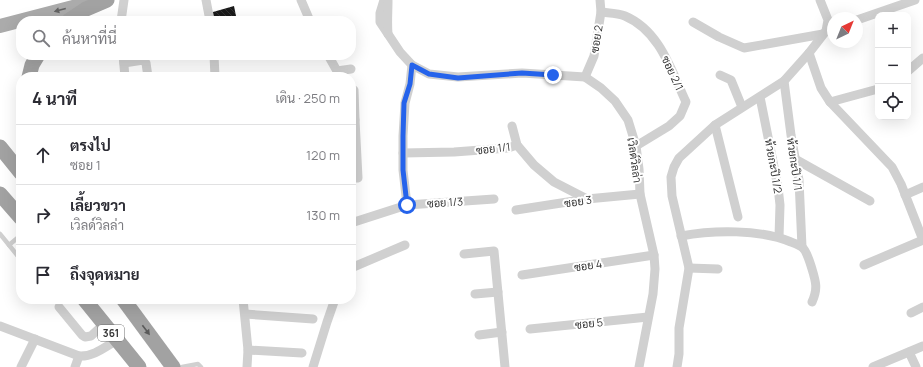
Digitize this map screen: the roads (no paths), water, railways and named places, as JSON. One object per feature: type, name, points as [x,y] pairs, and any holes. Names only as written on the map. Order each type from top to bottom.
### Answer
[{"type":"highway","points":[[76,16],[86,9],[107,0]]},
{"type":"highway","points":[[30,72],[35,60]]},
{"type":"highway","points":[[0,147],[16,167]]},
{"type":"highway","points":[[0,194],[16,212]]},
{"type":"highway","name":"361","points":[[88,304],[139,367]]},
{"type":"highway","name":"361","points":[[127,304],[173,367]]},
{"type":"main road","points":[[38,16],[98,0]]},
{"type":"main road","points":[[0,26],[16,22]]},
{"type":"street","points":[[122,16],[124,0]]},
{"type":"street","points":[[206,0],[209,16]]},
{"type":"street","points":[[301,0],[308,16]]},
{"type":"street","points":[[384,0],[380,13],[380,22],[388,36],[412,65],[429,74],[458,78],[522,73],[585,77]]},
{"type":"street","points":[[388,0],[388,36]]},
{"type":"street","name":"ซอย 2","points":[[585,77],[594,56],[601,12],[600,0]]},
{"type":"street","points":[[820,0],[827,18]]},
{"type":"street","points":[[863,18],[915,0]]},
{"type":"street","name":"ซอย 2/1","points":[[601,12],[624,15],[647,29],[660,46],[686,102],[680,116],[669,126],[636,146]]},
{"type":"street","points":[[693,22],[719,37],[744,48],[827,32]]},
{"type":"street","points":[[677,367],[679,354],[679,328],[689,268],[672,196],[671,177],[674,167],[679,158],[715,126],[784,80],[827,32]]},
{"type":"street","points":[[809,53],[821,88],[830,102],[892,167],[923,240],[864,265]]},
{"type":"street","points":[[911,68],[923,58]]},
{"type":"street","points":[[123,60],[124,72]]},
{"type":"street","points":[[143,60],[146,63],[147,72]]},
{"type":"street","points":[[214,60],[215,72]]},
{"type":"street","points":[[331,60],[337,71],[351,68]]},
{"type":"street","points":[[407,205],[403,170],[404,103],[410,84],[412,65]]},
{"type":"street","points":[[720,75],[731,80],[742,107]]},
{"type":"street","name":"เวิลด์วิลล่า","points":[[585,77],[601,88],[615,101],[628,120],[636,146],[640,194],[654,255],[655,269],[639,367]]},
{"type":"street","name":"ห้วยกะปิ 1/1","points":[[784,80],[798,180],[802,247]]},
{"type":"street","points":[[830,102],[875,90]]},
{"type":"street","name":"ห้วยกะปิ 1/2","points":[[760,97],[778,187],[780,205],[779,237]]},
{"type":"street","points":[[512,126],[517,145]]},
{"type":"street","points":[[715,126],[738,218]]},
{"type":"street","name":"ซอย 1/1","points":[[403,154],[508,148],[517,145],[534,165],[554,182],[587,199]]},
{"type":"street","points":[[356,155],[358,178],[356,178]]},
{"type":"street","points":[[795,159],[870,201]]},
{"type":"street","points":[[905,195],[923,187]]},
{"type":"street","name":"ซอย 3","points":[[516,210],[587,199],[640,194]]},
{"type":"street","name":"ซอย 1/3","points":[[356,221],[407,205],[494,199]]},
{"type":"street","points":[[681,236],[718,232],[742,232],[779,237],[802,247],[808,256],[814,277],[816,294],[812,302]]},
{"type":"street","points":[[356,266],[405,245]]},
{"type":"street","points":[[464,254],[494,251],[505,367]]},
{"type":"street","name":"ซอย 4","points":[[522,275],[654,255]]},
{"type":"street","points":[[689,268],[718,270]]},
{"type":"street","points":[[475,294],[498,292]]},
{"type":"street","points":[[244,304],[248,350],[247,367]]},
{"type":"street","points":[[313,367],[333,304]]},
{"type":"street","points":[[59,307],[85,337],[91,336],[104,324]]},
{"type":"street","points":[[911,312],[923,308]]},
{"type":"street","points":[[245,314],[313,319]]},
{"type":"street","name":"ซอย 5","points":[[530,329],[648,317]]},
{"type":"street","points":[[0,326],[79,356],[94,354],[117,340]]},
{"type":"street","points":[[479,335],[502,332]]},
{"type":"street","points":[[21,367],[35,340]]},
{"type":"street","points":[[873,367],[923,346]]},
{"type":"street","points":[[248,350],[302,353]]},
{"type":"street","points":[[909,352],[916,367]]},
{"type":"street","points":[[75,367],[79,356]]},
{"type":"lane","points":[[0,234],[16,254]]},
{"type":"lane","points":[[9,245],[16,239]]},
{"type":"lane","points":[[182,367],[198,364],[201,367]]}]
